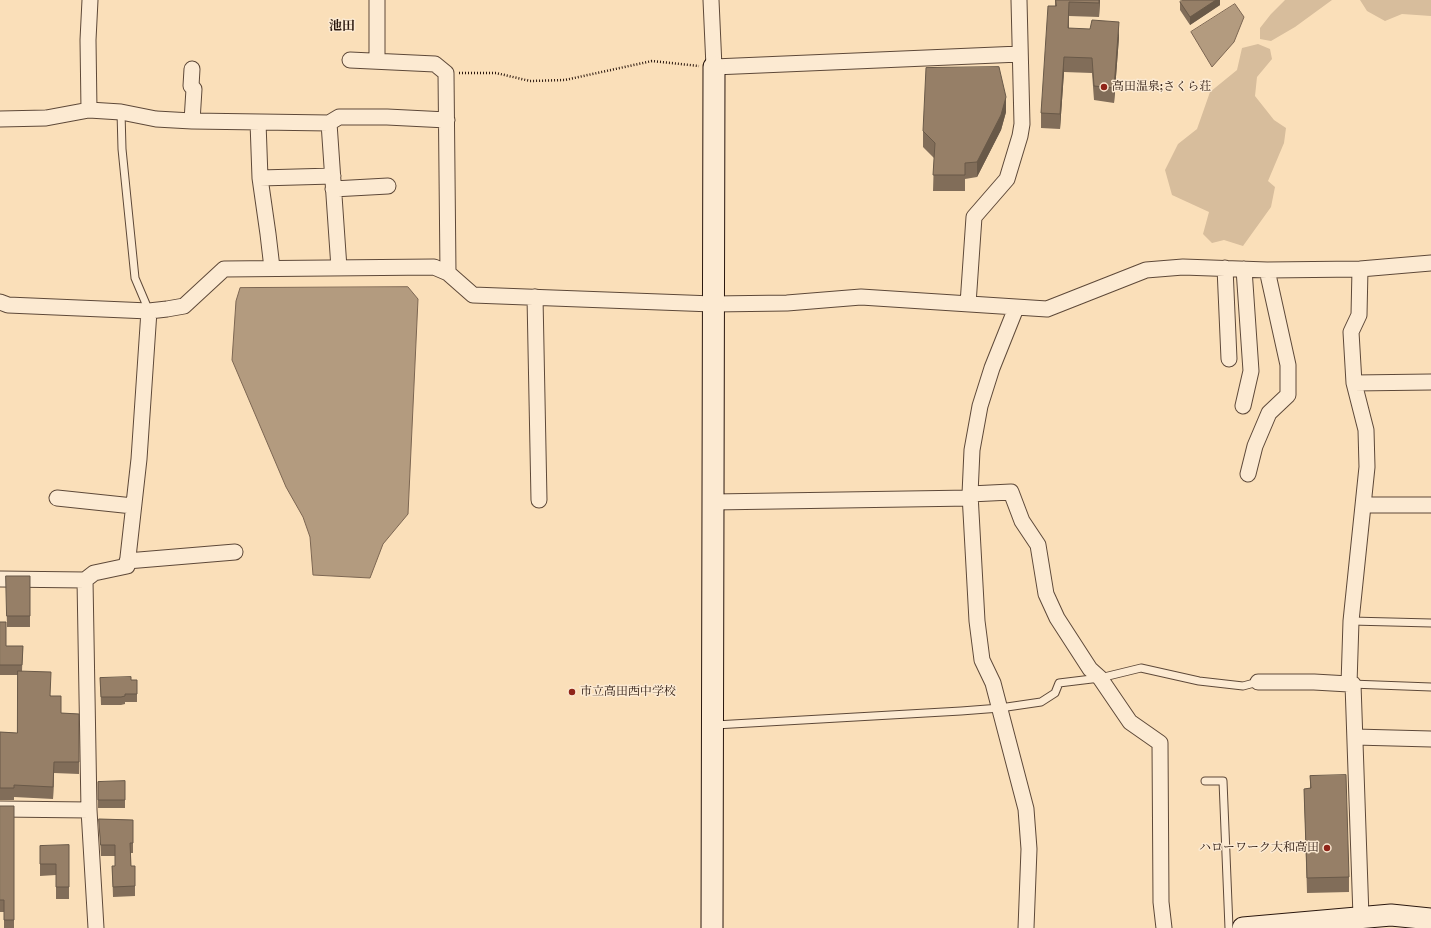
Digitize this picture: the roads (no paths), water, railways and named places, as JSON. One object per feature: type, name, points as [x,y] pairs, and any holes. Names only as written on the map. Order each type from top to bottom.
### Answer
[{"type":"street","points":[[89,110],[88,40],[90,0]]},
{"type":"street","points":[[377,0],[377,61]]},
{"type":"street","points":[[712,0],[714,67],[712,928]]},
{"type":"street","points":[[968,304],[974,217],[1007,179],[1020,136],[1022,124],[1019,0]]},
{"type":"street","points":[[714,67],[1020,54]]},
{"type":"street","points":[[350,60],[435,64],[446,73],[448,273]]},
{"type":"street","points":[[192,69],[191,86],[194,89],[192,121]]},
{"type":"street","points":[[0,119],[46,118],[89,110],[121,112],[156,119],[192,121],[329,123],[339,117],[387,116],[447,120]]},
{"type":"street","points":[[258,122],[260,178],[272,268]]},
{"type":"street","points":[[329,123],[339,268]]},
{"type":"street","points":[[260,178],[388,186]]},
{"type":"street","points":[[0,302],[8,305],[149,311],[184,306],[224,269],[434,267],[448,273],[473,295],[713,304],[787,303],[861,297],[1047,310],[1146,270],[1184,266],[1267,270],[1360,269],[1431,263]]},
{"type":"street","points":[[1225,268],[1229,360]]},
{"type":"street","points":[[1243,406],[1251,371],[1244,269]]},
{"type":"street","points":[[1360,269],[1359,315],[1351,332],[1354,383],[1366,430],[1367,467],[1351,621],[1351,684],[1355,738],[1361,917]]},
{"type":"street","points":[[1248,474],[1255,446],[1269,413],[1288,395],[1288,365],[1267,270]]},
{"type":"street","points":[[535,297],[539,500]]},
{"type":"street","points":[[1016,308],[992,368],[980,406],[972,450],[970,496],[977,621],[982,660],[993,683],[1026,809],[1028,849],[1026,928]]},
{"type":"street","points":[[0,579],[85,580],[94,573],[127,566],[139,459],[149,311]]},
{"type":"street","points":[[1354,383],[1431,382]]},
{"type":"street","points":[[713,502],[970,496],[1011,492],[1022,521],[1038,545],[1046,594],[1057,618],[1090,669],[1100,678],[1130,722],[1160,743],[1161,902],[1164,928]]},
{"type":"street","points":[[57,498],[134,506]]},
{"type":"street","points":[[1363,505],[1431,505]]},
{"type":"street","points":[[127,561],[235,552]]},
{"type":"street","points":[[85,580],[89,810],[96,928]]},
{"type":"street","points":[[1258,682],[1314,682],[1351,684]]},
{"type":"street","points":[[1355,738],[1431,739]]},
{"type":"street","points":[[0,809],[89,810]]},
{"type":"street","points":[[1243,928],[1275,927],[1391,915],[1431,918]]},
{"type":"lane","points":[[121,112],[122,149],[135,278],[149,311]]},
{"type":"lane","points":[[1351,621],[1431,623]]},
{"type":"lane","points":[[712,726],[1000,708],[1041,702],[1055,693],[1059,683],[1100,678],[1141,668],[1199,681],[1243,686],[1258,682]]},
{"type":"lane","points":[[1351,684],[1431,687]]},
{"type":"lane","points":[[1205,781],[1223,781],[1229,928]]},
{"type":"place","name":"高田温泉;さくら荘","points":[[1104,87]]},
{"type":"place","name":"市立高田西中学校","points":[[572,692]]},
{"type":"place","name":"ハローワーク大和高田","points":[[1327,848]]},
{"type":"district","name":"池田","points":[[342,27]]}]
